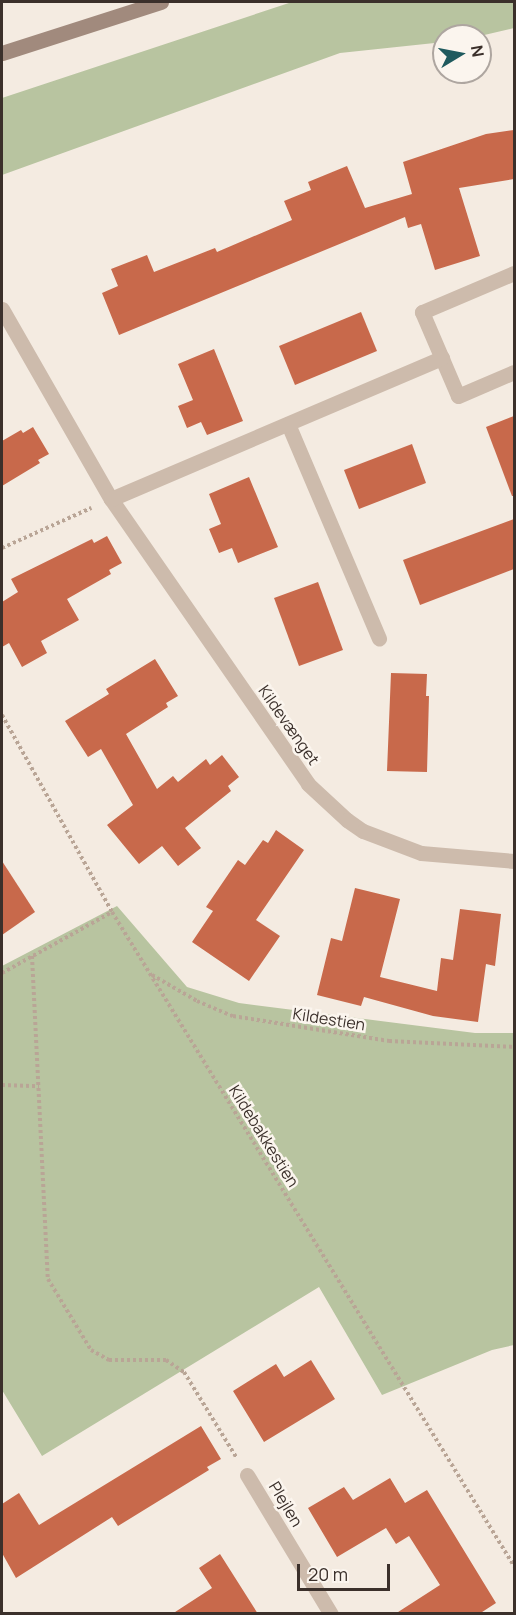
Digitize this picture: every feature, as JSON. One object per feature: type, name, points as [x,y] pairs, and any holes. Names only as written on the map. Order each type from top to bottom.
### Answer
[{"type":"street","points":[[2,53],[161,2]]},
{"type":"street","points":[[514,273],[422,312],[458,396],[514,372]]},
{"type":"street","name":"Kildevænget","points":[[2,309],[111,499],[308,784],[347,820],[363,831],[422,853],[514,861]]},
{"type":"street","points":[[111,499],[442,358]]},
{"type":"street","points":[[288,424],[379,638]]},
{"type":"street","name":"Plejlen","points":[[247,1475],[331,1614]]},
{"type":"path","points":[[2,548],[111,499]]},
{"type":"path","name":"Kildebakkestien","points":[[2,715],[112,912],[514,1566]]},
{"type":"path","points":[[2,973],[112,912]]},
{"type":"path","points":[[32,956],[48,1279],[91,1350],[109,1360],[166,1360],[184,1372],[247,1475]]},
{"type":"path","name":"Kildestien","points":[[151,974],[197,1001],[233,1016],[389,1041],[514,1047]]},
{"type":"path","points":[[2,1085],[39,1086]]},
{"type":"green space","points":[[292,2],[514,2],[514,28],[492,33],[492,24],[432,24],[432,43],[340,53],[2,175],[2,98]]},
{"type":"green space","points":[[117,906],[187,987],[239,1003],[475,1033],[514,1033],[514,1345],[492,1350],[382,1395],[319,1287],[42,1456],[2,1390],[2,966]]},
{"type":"building","points":[[514,130],[514,179],[459,188],[480,256],[435,270],[421,224],[408,228],[405,217],[119,335],[102,293],[118,286],[111,269],[147,255],[154,272],[215,248],[217,252],[292,220],[284,201],[311,190],[308,182],[347,166],[365,208],[412,194],[403,162],[486,134]]},
{"type":"building","points":[[361,312],[377,351],[295,385],[279,346]]},
{"type":"building","points":[[214,349],[243,421],[207,435],[201,422],[187,428],[178,406],[193,400],[178,364]]},
{"type":"building","points":[[514,416],[514,496],[512,496],[486,427]]},
{"type":"building","points":[[33,427],[49,454],[38,460],[40,463],[2,486],[2,441],[21,430],[23,433]]},
{"type":"building","points":[[412,444],[426,483],[359,509],[344,470]]},
{"type":"building","points":[[249,477],[278,547],[238,563],[232,548],[219,553],[209,529],[221,524],[209,494]]},
{"type":"building","points":[[514,519],[514,569],[420,605],[403,560]]},
{"type":"building","points":[[107,536],[122,563],[109,570],[111,574],[67,599],[79,620],[41,641],[47,653],[22,667],[9,643],[2,647],[2,602],[18,592],[11,579],[92,539],[94,543]]},
{"type":"building","points":[[318,582],[343,650],[299,666],[274,598]]},
{"type":"building","points":[[155,659],[178,696],[166,703],[168,707],[126,734],[157,789],[173,776],[178,782],[206,759],[210,765],[222,755],[239,777],[228,786],[231,791],[185,828],[201,848],[178,866],[162,846],[139,864],[107,825],[133,805],[101,749],[88,757],[65,721],[109,694],[106,689]]},
{"type":"building","points":[[391,673],[427,674],[426,696],[429,696],[427,772],[387,771]]},
{"type":"building","points":[[276,830],[304,850],[256,920],[280,936],[249,981],[192,942],[213,911],[206,907],[238,860],[245,865],[263,840],[268,843]]},
{"type":"building","points":[[2,861],[35,912],[2,935]]},
{"type":"building","points":[[355,888],[400,899],[380,977],[437,991],[441,958],[453,960],[460,909],[501,914],[495,966],[486,964],[478,1022],[433,1016],[364,997],[361,1006],[317,995],[331,938],[342,941]]},
{"type":"building","points":[[311,1360],[335,1399],[264,1442],[233,1391],[276,1364],[284,1377]]},
{"type":"building","points":[[201,1426],[221,1459],[207,1467],[209,1470],[118,1526],[112,1517],[16,1578],[2,1553],[2,1504],[19,1493],[39,1525]]},
{"type":"building","points":[[390,1478],[405,1503],[427,1490],[496,1603],[479,1614],[395,1614],[440,1585],[409,1536],[396,1544],[386,1528],[337,1557],[308,1508],[344,1487],[353,1500]]},
{"type":"building","points":[[220,1554],[258,1614],[172,1614],[212,1588],[199,1568]]}]
